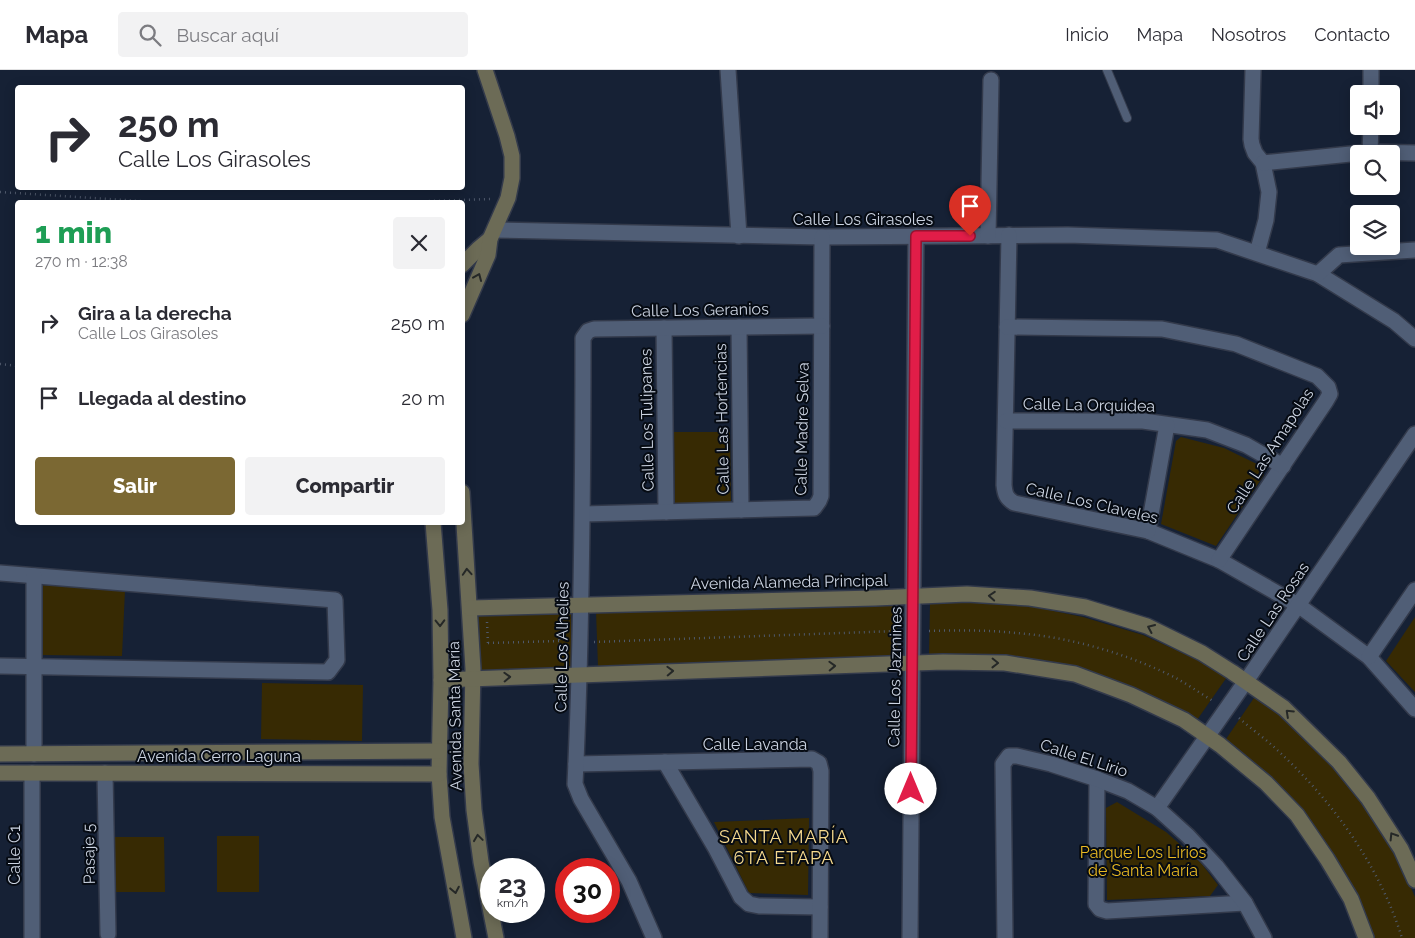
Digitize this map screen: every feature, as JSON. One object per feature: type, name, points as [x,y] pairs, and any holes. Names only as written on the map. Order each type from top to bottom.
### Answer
[{"type":"street","points":[[465,308],[488,255],[493,235],[508,198],[512,178],[512,156],[507,136],[485,70]]},
{"type":"street","points":[[728,70],[739,236]]},
{"type":"street","points":[[1253,70],[1251,139],[1255,153],[1263,163],[1269,192],[1266,220],[1257,253]]},
{"type":"street","points":[[1371,70],[1371,85]]},
{"type":"street","points":[[988,236],[991,80]]},
{"type":"street","points":[[1400,152],[1415,152]]},
{"type":"street","points":[[1263,163],[1350,154]]},
{"type":"street","points":[[465,262],[493,235]]},
{"type":"street","name":"Calle Los Girasoles","points":[[493,235],[822,237],[1068,235],[1217,240],[1318,274],[1394,321],[1415,339]]},
{"type":"street","name":"Calle Los Jazmines","points":[[910,938],[916,236]]},
{"type":"street","name":"Calle Los Claveles","points":[[1009,236],[1004,485],[1004,493],[1008,499],[1014,503],[1148,531],[1219,560],[1298,605],[1369,656],[1415,709]]},
{"type":"street","name":"Calle Madre Selva","points":[[583,514],[814,508],[820,502],[822,237]]},
{"type":"street","points":[[1318,274],[1339,255],[1415,250]]},
{"type":"street","name":"Calle Los Geranios","points":[[583,338],[588,331],[594,329],[822,326]]},
{"type":"street","name":"Calle Las Hortencias","points":[[739,327],[741,510]]},
{"type":"street","name":"Calle Las Amapolas","points":[[1007,327],[1162,329],[1236,344],[1317,376],[1328,387],[1330,394],[1326,402],[1219,560]]},
{"type":"street","name":"Calle Los Tulipanes","points":[[664,328],[666,512]]},
{"type":"street","name":"Calle Los Alhelies","points":[[583,338],[583,514],[580,675],[575,784],[629,880],[654,938]]},
{"type":"street","name":"Calle La Orquidea","points":[[1006,421],[1143,421],[1207,430],[1246,445],[1283,466]]},
{"type":"street","points":[[1148,531],[1167,424]]},
{"type":"street","name":"Calle Las Rosas","points":[[1157,808],[1415,434]]},
{"type":"street","name":"Avenida Santa María","points":[[433,525],[440,610],[439,774],[442,817],[464,938]]},
{"type":"street","name":"Avenida Santa María","points":[[464,525],[473,679],[471,764],[474,810],[481,862],[496,938]]},
{"type":"street","points":[[0,574],[335,600],[336,660],[328,672],[0,666]]},
{"type":"street","points":[[34,576],[34,754]]},
{"type":"street","points":[[1369,656],[1415,590]]},
{"type":"street","name":"Avenida Alameda Principal","points":[[470,608],[967,594],[1030,598],[1085,608],[1147,626],[1202,653],[1284,708],[1339,762],[1373,805],[1401,849],[1415,880]]},
{"type":"street","points":[[441,680],[912,663],[1005,663],[1075,674],[1131,695],[1184,720],[1220,745],[1266,783],[1297,815],[1327,859],[1351,899],[1366,938]]},
{"type":"street","points":[[0,754],[439,751]]},
{"type":"street","name":"Calle El Lirio","points":[[1005,938],[1003,764],[1009,756],[1018,756],[1051,764],[1097,778],[1128,791],[1157,808],[1211,860],[1246,903],[1264,938]]},
{"type":"street","name":"Calle Lavanda","points":[[576,764],[812,759],[819,762],[821,771],[820,938]]},
{"type":"street","points":[[665,762],[742,897],[749,904],[759,906],[820,907]]},
{"type":"street","name":"Avenida Cerro Laguna","points":[[0,773],[439,774]]},
{"type":"street","name":"Calle C1","points":[[32,773],[32,938]]},
{"type":"street","name":"Pasaje 5","points":[[105,773],[108,934]]},
{"type":"street","points":[[1097,778],[1096,904],[1100,909],[1107,911],[1246,903]]},
{"type":"lane","points":[[1108,70],[1127,118]]},
{"type":"path","points":[[0,192],[124,200]]},
{"type":"path","points":[[464,200],[508,198]]},
{"type":"path","points":[[0,364],[15,366]]},
{"type":"path","points":[[561,660],[559,641],[563,613]]},
{"type":"path","points":[[929,631],[971,630],[1018,633],[1063,640],[1131,658],[1174,678],[1213,701]]},
{"type":"path","points":[[592,642],[897,631]]},
{"type":"path","points":[[488,643],[559,641]]},
{"type":"path","points":[[1239,718],[1280,753],[1305,778],[1336,814],[1358,845],[1385,895],[1402,938]]},
{"type":"green space","points":[[674,432],[730,432],[731,503],[675,503]]},
{"type":"green space","points":[[1181,437],[1224,448],[1263,467],[1264,475],[1216,546],[1161,524],[1176,441]]},
{"type":"green space","points":[[40,585],[125,590],[122,656],[40,655]]},
{"type":"green space","points":[[969,602],[1029,606],[1083,617],[1143,635],[1198,660],[1227,677],[1197,720],[1135,688],[1077,667],[1006,655],[929,655],[930,603]]},
{"type":"green space","points":[[896,603],[898,659],[598,667],[596,611]]},
{"type":"green space","points":[[571,613],[572,669],[479,670],[478,614]]},
{"type":"green space","points":[[1415,617],[1415,692],[1386,661]]},
{"type":"green space","points":[[262,683],[363,685],[362,741],[261,739]]},
{"type":"green space","points":[[1256,695],[1287,717],[1332,764],[1368,808],[1394,849],[1415,897],[1415,938],[1374,938],[1349,882],[1314,826],[1281,787],[1226,739]]},
{"type":"green space","name":"Parque Los Lirios de Santa María","points":[[1117,802],[1166,832],[1201,863],[1218,885],[1210,896],[1107,900],[1106,808]]},
{"type":"green space","points":[[809,818],[808,895],[749,893],[714,822]]},
{"type":"green space","points":[[217,836],[259,836],[259,892],[217,892]]},
{"type":"green space","points":[[114,837],[164,837],[165,892],[114,892]]},
{"type":"district","name":"SANTA MARÍA 6TA ETAPA","points":[[784,846]]},
{"type":"route","points":[[911,789],[916,236],[970,236]]}]
